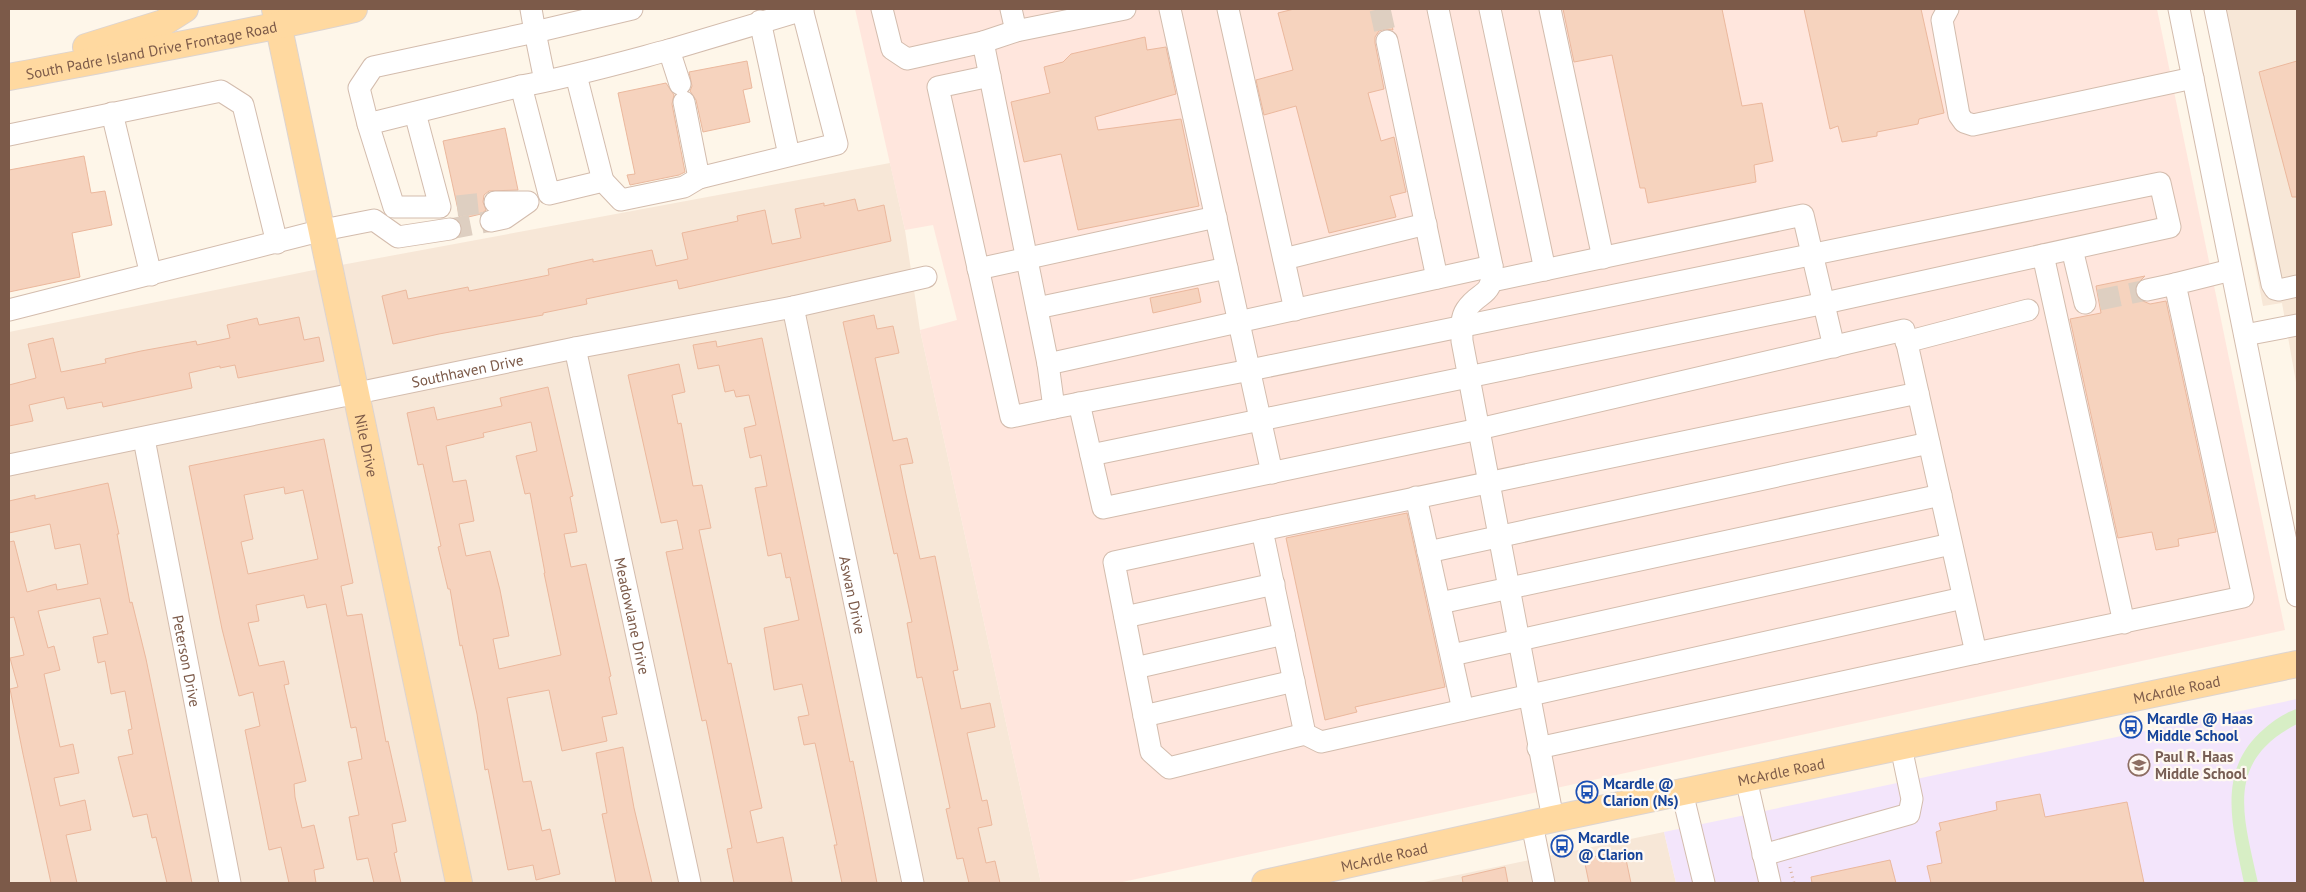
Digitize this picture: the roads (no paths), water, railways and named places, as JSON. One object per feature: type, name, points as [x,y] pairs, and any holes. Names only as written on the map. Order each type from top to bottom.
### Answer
[{"type":"main road","points":[[9,70],[163,23],[184,9]]},
{"type":"main road","name":"South Padre Island Drive Frontage Road","points":[[9,77],[178,44],[277,18],[354,9]]},
{"type":"main road","name":"Nile Drive","points":[[277,18],[460,883]]},
{"type":"main road","name":"McArdle Road","points":[[1265,883],[1682,792],[2297,664]]},
{"type":"street","points":[[531,9],[545,81]]},
{"type":"street","points":[[394,207],[358,88],[373,67],[632,9]]},
{"type":"street","points":[[368,124],[521,86],[576,75],[669,50],[802,9],[837,144],[699,178],[684,187],[621,200],[603,181],[576,75]]},
{"type":"street","points":[[882,9],[892,49],[908,59],[983,42],[1016,31],[1125,9]]},
{"type":"street","points":[[1011,9],[1016,31]]},
{"type":"street","points":[[1170,9],[1250,370],[1259,421],[1272,473]]},
{"type":"street","points":[[1228,9],[1295,310]]},
{"type":"street","points":[[1438,9],[1492,274],[1486,292],[1465,311],[1462,326],[1469,378],[1538,748],[1544,883]]},
{"type":"street","points":[[1490,9],[1545,270]]},
{"type":"street","points":[[1550,9],[1603,258]]},
{"type":"street","points":[[1948,9],[1942,20],[1959,115],[1964,122],[1973,124],[2193,78]]},
{"type":"street","points":[[2179,9],[2244,335],[2293,556],[2297,596]]},
{"type":"street","points":[[2215,9],[2272,284],[2280,290],[2297,286]]},
{"type":"street","points":[[760,22],[789,155]]},
{"type":"street","points":[[1387,41],[1437,278]]},
{"type":"street","points":[[983,42],[1048,364],[1054,408]]},
{"type":"street","points":[[669,50],[682,94],[699,178]]},
{"type":"street","points":[[990,76],[938,88],[1011,417],[1250,370],[2160,183],[2170,227],[1825,303],[1091,455]]},
{"type":"street","points":[[521,86],[549,194]]},
{"type":"street","points":[[9,135],[221,90],[243,105],[277,243]]},
{"type":"street","points":[[112,113],[151,275]]},
{"type":"street","points":[[9,310],[323,230],[374,220],[394,207],[449,207],[415,113]]},
{"type":"street","points":[[493,211],[505,218],[528,202],[549,194],[603,181]]},
{"type":"street","points":[[1048,364],[1437,278],[1545,270],[1803,215],[1834,347]]},
{"type":"street","points":[[978,269],[1216,217]]},
{"type":"street","points":[[374,220],[398,237],[450,229]]},
{"type":"street","points":[[1284,259],[1426,224]]},
{"type":"street","points":[[2055,310],[2092,302],[2072,248]]},
{"type":"street","points":[[2043,255],[2124,623]]},
{"type":"street","points":[[1037,308],[1227,268]]},
{"type":"street","points":[[2147,290],[2232,270]]},
{"type":"street","name":"Southhaven Drive","points":[[9,465],[144,439],[357,392],[575,348],[793,307],[926,277]]},
{"type":"street","points":[[1538,748],[2243,597],[2175,284]]},
{"type":"street","name":"Aswan Drive","points":[[793,307],[913,883]]},
{"type":"street","points":[[1906,342],[2028,310]]},
{"type":"street","points":[[2244,335],[2297,324]]},
{"type":"street","points":[[1079,403],[1103,508],[1479,429],[1904,330],[1976,653]]},
{"type":"street","name":"Meadowlane Drive","points":[[575,348],[690,883]]},
{"type":"street","points":[[1918,393],[1489,481],[1114,562],[1151,752],[1169,768],[1305,734],[1321,742],[1964,598]]},
{"type":"street","name":"Peterson Drive","points":[[144,439],[230,883]]},
{"type":"street","points":[[1428,552],[1929,443]]},
{"type":"street","points":[[1440,603],[1941,495]]},
{"type":"street","points":[[1416,497],[1464,710]]},
{"type":"street","points":[[1262,530],[1305,734]]},
{"type":"street","points":[[1452,656],[1952,544]]},
{"type":"street","points":[[1125,616],[1274,584]]},
{"type":"street","points":[[1135,668],[1284,634]]},
{"type":"street","points":[[1144,716],[1294,681]]},
{"type":"street","points":[[1763,855],[1909,814],[1912,799],[1901,746]]},
{"type":"street","points":[[1746,779],[1770,883]]},
{"type":"street","points":[[1682,792],[1704,883]]},
{"type":"tunnel","points":[[1380,9],[1387,41]]},
{"type":"tunnel","points":[[457,206],[495,202]]},
{"type":"tunnel","points":[[450,229],[491,221]]},
{"type":"tunnel","points":[[2099,300],[2147,290]]},
{"type":"place","name":"Mcardle @ Haas Middle School","points":[[2131,727]]},
{"type":"place","name":"Paul R. Haas Middle School","points":[[2139,765]]},
{"type":"place","name":"Mcardle @ Clarion (Ns)","points":[[1587,792]]},
{"type":"place","name":"Mcardle @ Clarion","points":[[1562,846]]}]
